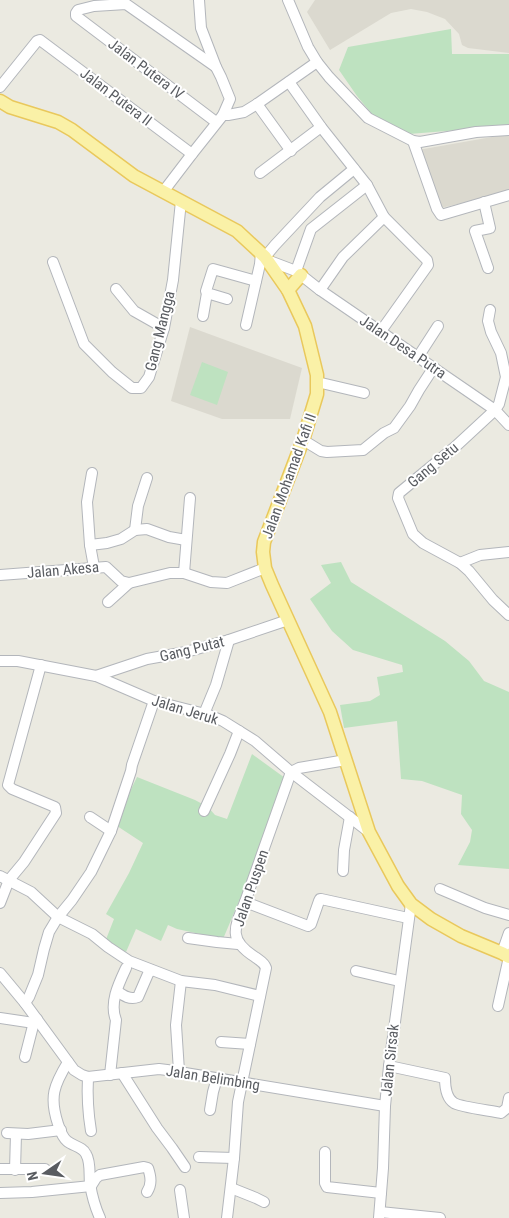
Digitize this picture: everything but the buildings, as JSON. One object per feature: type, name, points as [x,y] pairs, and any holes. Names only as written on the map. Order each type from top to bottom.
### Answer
[{"type":"main road","name":"Jalan Mohamad Kafi II","points":[[0,101],[10,107],[58,122],[72,130],[122,168],[237,231],[265,257],[286,287],[305,326],[317,375],[317,394],[264,542],[263,552],[266,568],[276,596],[330,712],[369,832],[398,886],[410,904],[430,919],[461,936],[506,956]]},
{"type":"main road","points":[[286,287],[298,273]]},
{"type":"street","points":[[163,192],[219,119],[230,99],[202,28],[199,0]]},
{"type":"street","points":[[288,0],[314,64],[329,76],[368,118],[413,141],[420,142],[476,132],[509,130]]},
{"type":"street","points":[[84,4],[94,6],[120,2],[126,4],[216,67]]},
{"type":"street","name":"Jalan Putera IV","points":[[84,4],[78,10],[76,16],[219,119]]},
{"type":"street","name":"Jalan Putera II","points":[[0,87],[37,41],[40,40],[192,154]]},
{"type":"street","points":[[219,119],[244,112],[314,64]]},
{"type":"street","points":[[289,82],[367,185],[384,217],[427,260],[428,265],[380,331]]},
{"type":"street","points":[[257,104],[290,151]]},
{"type":"street","points":[[260,173],[322,127]]},
{"type":"street","points":[[413,141],[436,209],[441,215],[509,195]]},
{"type":"street","points":[[246,325],[256,281],[265,257],[320,197],[354,169]]},
{"type":"street","points":[[298,273],[311,229],[367,185]]},
{"type":"street","name":"Gang Mangga","points":[[53,262],[84,344],[112,372],[132,388],[141,388],[149,378],[164,328],[173,280],[181,201]]},
{"type":"street","points":[[484,202],[490,228],[475,231],[488,268]]},
{"type":"street","points":[[320,290],[343,257],[384,217]]},
{"type":"street","name":"Jalan Desa Putra","points":[[265,257],[298,273],[492,408],[509,425]]},
{"type":"street","points":[[203,316],[207,293],[206,288],[212,270],[256,281]]},
{"type":"street","points":[[116,289],[134,311],[164,328]]},
{"type":"street","points":[[207,293],[227,299]]},
{"type":"street","points":[[490,310],[489,327],[501,353],[507,376],[499,404],[492,408]]},
{"type":"street","points":[[418,357],[438,326]]},
{"type":"street","points":[[302,440],[321,451],[327,452],[363,450],[384,433],[394,428],[434,367]]},
{"type":"street","points":[[317,382],[364,393]]},
{"type":"street","name":"Gang Setu","points":[[460,563],[423,543],[413,534],[398,498],[399,493],[455,447],[492,408]]},
{"type":"street","points":[[92,473],[87,502],[90,545],[94,567]]},
{"type":"street","points":[[135,530],[138,506],[147,478]]},
{"type":"street","points":[[184,573],[190,498]]},
{"type":"street","points":[[90,545],[102,545],[121,540],[135,530],[147,529],[169,537],[186,540]]},
{"type":"street","points":[[509,552],[480,555],[460,563],[509,615]]},
{"type":"street","name":"Jalan Akesa","points":[[0,575],[106,567],[125,582]]},
{"type":"street","points":[[108,602],[125,582],[170,573],[184,573],[211,582],[227,583],[266,568]]},
{"type":"street","name":"Gang Putat","points":[[96,676],[147,659],[186,652],[229,640],[288,620]]},
{"type":"street","points":[[204,714],[216,685],[229,640]]},
{"type":"street","name":"Jalan Jeruk","points":[[0,661],[18,661],[96,676],[154,701],[223,721],[255,741],[291,772],[369,832]]},
{"type":"street","points":[[0,903],[4,878],[24,862],[56,813],[55,807],[12,789],[8,785],[41,665]]},
{"type":"street","points":[[25,1003],[38,975],[49,932],[58,917],[82,887],[111,831],[154,701]]},
{"type":"street","points":[[204,811],[239,731]]},
{"type":"street","points":[[291,772],[299,768],[346,760]]},
{"type":"street","name":"Jalan Puspen","points":[[227,1218],[234,1158],[236,1116],[266,971],[265,965],[238,944],[236,927],[291,772]]},
{"type":"street","points":[[342,871],[350,817]]},
{"type":"street","points":[[90,818],[111,831]]},
{"type":"street","points":[[4,878],[31,892],[58,917],[92,934],[130,961],[181,980],[214,985],[260,996]]},
{"type":"street","points":[[440,889],[485,908],[509,915]]},
{"type":"street","points":[[245,902],[308,926],[311,924],[320,899],[408,918]]},
{"type":"street","name":"Jalan Sirsak","points":[[379,1215],[385,1106],[410,904]]},
{"type":"street","points":[[498,1006],[509,933]]},
{"type":"street","points":[[188,938],[238,944]]},
{"type":"street","points":[[110,1075],[116,1020],[113,1005],[119,982],[126,968]]},
{"type":"street","points":[[117,991],[133,999],[138,997],[151,970]]},
{"type":"street","points":[[356,971],[399,981]]},
{"type":"street","points":[[0,973],[25,1003],[36,1021],[74,1070],[88,1077],[88,1114],[91,1132]]},
{"type":"street","points":[[179,1071],[176,1025],[181,980]]},
{"type":"street","points":[[0,1018],[36,1021]]},
{"type":"street","points":[[25,1057],[36,1021]]},
{"type":"street","points":[[221,1042],[250,1044]]},
{"type":"street","points":[[68,1062],[58,1078],[53,1104],[64,1138],[71,1144],[83,1149],[86,1153],[95,1208],[100,1218]]},
{"type":"street","points":[[389,1066],[445,1078],[448,1097],[455,1104],[501,1113],[508,1105]]},
{"type":"street","name":"Jalan Belimbing","points":[[88,1077],[159,1069],[385,1106]]},
{"type":"street","points":[[122,1073],[157,1128],[185,1167]]},
{"type":"street","points":[[210,1110],[218,1078]]},
{"type":"street","points":[[15,1170],[12,1134],[61,1130]]},
{"type":"street","points":[[325,1152],[325,1183],[327,1187],[381,1193]]},
{"type":"street","points":[[199,1157],[234,1158]]},
{"type":"street","points":[[91,1186],[100,1175],[144,1167],[148,1168],[151,1182],[147,1192]]},
{"type":"street","points":[[0,1170],[45,1169]]},
{"type":"street","points":[[0,1193],[91,1186]]},
{"type":"street","points":[[231,1188],[264,1202]]},
{"type":"street","points":[[180,1190],[184,1218]]},
{"type":"street","points":[[379,1215],[440,1218]]},
{"type":"shaded area","points":[[315,0],[509,0],[509,53],[468,48],[462,45],[459,34],[445,19],[427,12],[411,9],[391,13],[330,50],[307,12]]},
{"type":"shaded area","points":[[509,134],[509,192],[432,210],[418,150]]},
{"type":"shaded area","points":[[190,327],[302,368],[290,419],[222,419],[171,401]]},
{"type":"green space","points":[[451,29],[452,54],[509,54],[509,126],[409,134],[376,119],[339,70],[348,47]]},
{"type":"green space","points":[[202,362],[228,372],[217,405],[190,395]]},
{"type":"green space","points":[[341,562],[351,582],[445,641],[469,661],[484,681],[509,692],[509,869],[458,865],[470,842],[472,830],[461,814],[462,795],[422,781],[401,779],[397,721],[344,728],[340,705],[370,701],[380,695],[377,677],[403,672],[402,665],[353,650],[332,631],[310,599],[331,583],[321,565]]},
{"type":"green space","points":[[252,754],[285,778],[245,887],[223,939],[177,929],[168,925],[161,941],[136,929],[126,952],[105,942],[114,919],[106,914],[143,843],[114,824],[137,777],[195,800],[208,807],[215,815],[227,819]]}]
